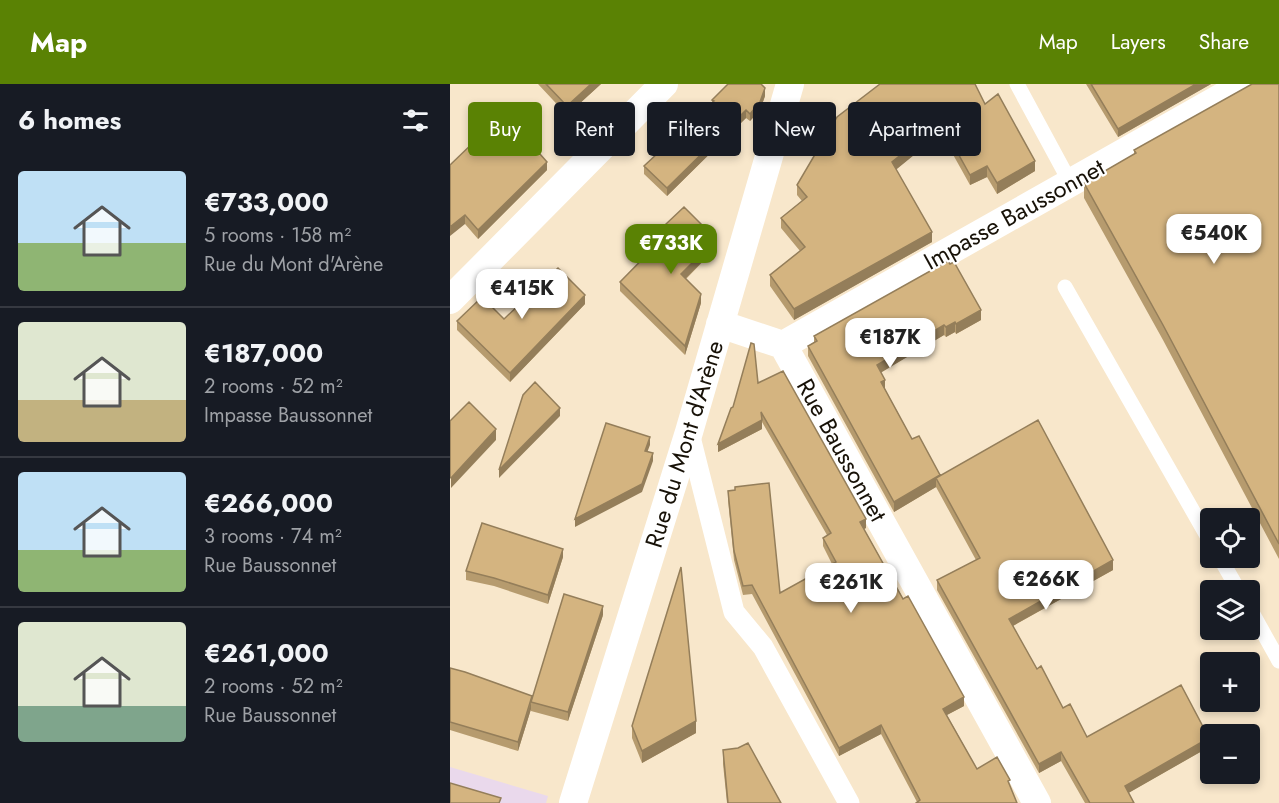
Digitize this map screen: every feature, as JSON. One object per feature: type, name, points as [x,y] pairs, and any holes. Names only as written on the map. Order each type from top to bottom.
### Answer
[{"type":"street","points":[[450,300],[664,84]]},
{"type":"street","name":"Rue du Mont d'Arène","points":[[573,803],[689,432],[790,84]]},
{"type":"street","name":"Impasse Baussonnet","points":[[783,345],[1245,84]]},
{"type":"street","points":[[720,324],[783,345]]},
{"type":"street","name":"Rue Baussonnet","points":[[783,345],[1038,803]]},
{"type":"street","points":[[689,432],[734,612],[763,647],[849,803]]},
{"type":"lane","points":[[1017,84],[1070,183]]},
{"type":"lane","points":[[1065,287],[1200,523]]},
{"type":"lane","points":[[1260,627],[1279,661]]},
{"type":"shaded area","points":[[450,767],[548,796],[546,803],[450,803]]},
{"type":"building","points":[[546,84],[591,84],[571,102],[563,102]]},
{"type":"building","points":[[728,84],[761,84],[765,88],[760,102],[753,102],[753,110],[750,114],[746,110],[741,115],[741,102],[713,102],[712,100]]},
{"type":"building","points":[[880,84],[975,84],[985,104],[998,94],[1035,161],[997,183],[987,166],[970,175],[959,156],[981,156],[981,102],[857,102]]},
{"type":"building","points":[[1091,84],[1196,84],[1118,129]]},
{"type":"building","points":[[1252,84],[1279,84],[1279,544],[1163,325],[1084,183],[1136,153],[1134,150]]},
{"type":"building","points":[[848,109],[848,156],[900,156],[892,162],[932,232],[794,309],[770,275],[805,247],[781,218],[807,197],[797,185],[814,156],[836,156],[837,117]]},
{"type":"building","points":[[468,148],[468,156],[542,156],[547,162],[478,230],[465,215],[450,227],[450,165]]},
{"type":"building","points":[[655,156],[699,156],[667,188],[644,166]]},
{"type":"building","points":[[684,207],[716,239],[681,274],[701,294],[685,346],[620,282],[671,230],[666,224]]},
{"type":"building","points":[[948,261],[950,264],[954,262],[981,310],[956,324],[955,322],[946,327],[944,325],[877,365],[885,380],[881,382],[912,439],[919,436],[940,475],[894,502],[808,346],[817,341],[814,336]]},
{"type":"building","points":[[558,268],[585,295],[510,373],[457,321],[482,297],[504,319]]},
{"type":"building","points":[[751,343],[754,344],[758,383],[783,371],[866,519],[860,522],[903,599],[908,596],[964,697],[943,709],[977,769],[997,757],[1010,780],[1008,781],[1017,803],[916,803],[920,800],[881,725],[839,748],[752,585],[743,586],[734,551],[728,491],[735,490],[735,487],[769,483],[780,593],[836,562],[823,538],[831,533],[761,412],[762,420],[718,444],[733,407]]},
{"type":"building","points":[[535,382],[560,408],[499,470],[523,395]]},
{"type":"building","points":[[469,402],[496,429],[451,478],[450,421]]},
{"type":"building","points":[[1038,420],[1113,560],[1009,619],[1037,669],[1041,666],[1063,708],[1070,704],[1087,737],[1181,685],[1202,724],[1200,743],[1125,786],[1134,803],[1090,803],[1061,752],[1039,764],[937,580],[980,558],[936,478]]},
{"type":"building","points":[[606,423],[650,437],[645,451],[653,453],[642,484],[575,519]]},
{"type":"building","points":[[482,523],[563,549],[548,595],[466,571]]},
{"type":"building","points":[[681,567],[696,721],[642,751],[632,726]]},
{"type":"building","points":[[564,594],[603,606],[568,712],[531,702]]},
{"type":"building","points":[[450,668],[532,696],[518,742],[450,722]]},
{"type":"building","points":[[748,743],[781,803],[728,803],[723,750],[738,748]]},
{"type":"building","points":[[450,783],[501,798],[499,803],[450,803]]}]
